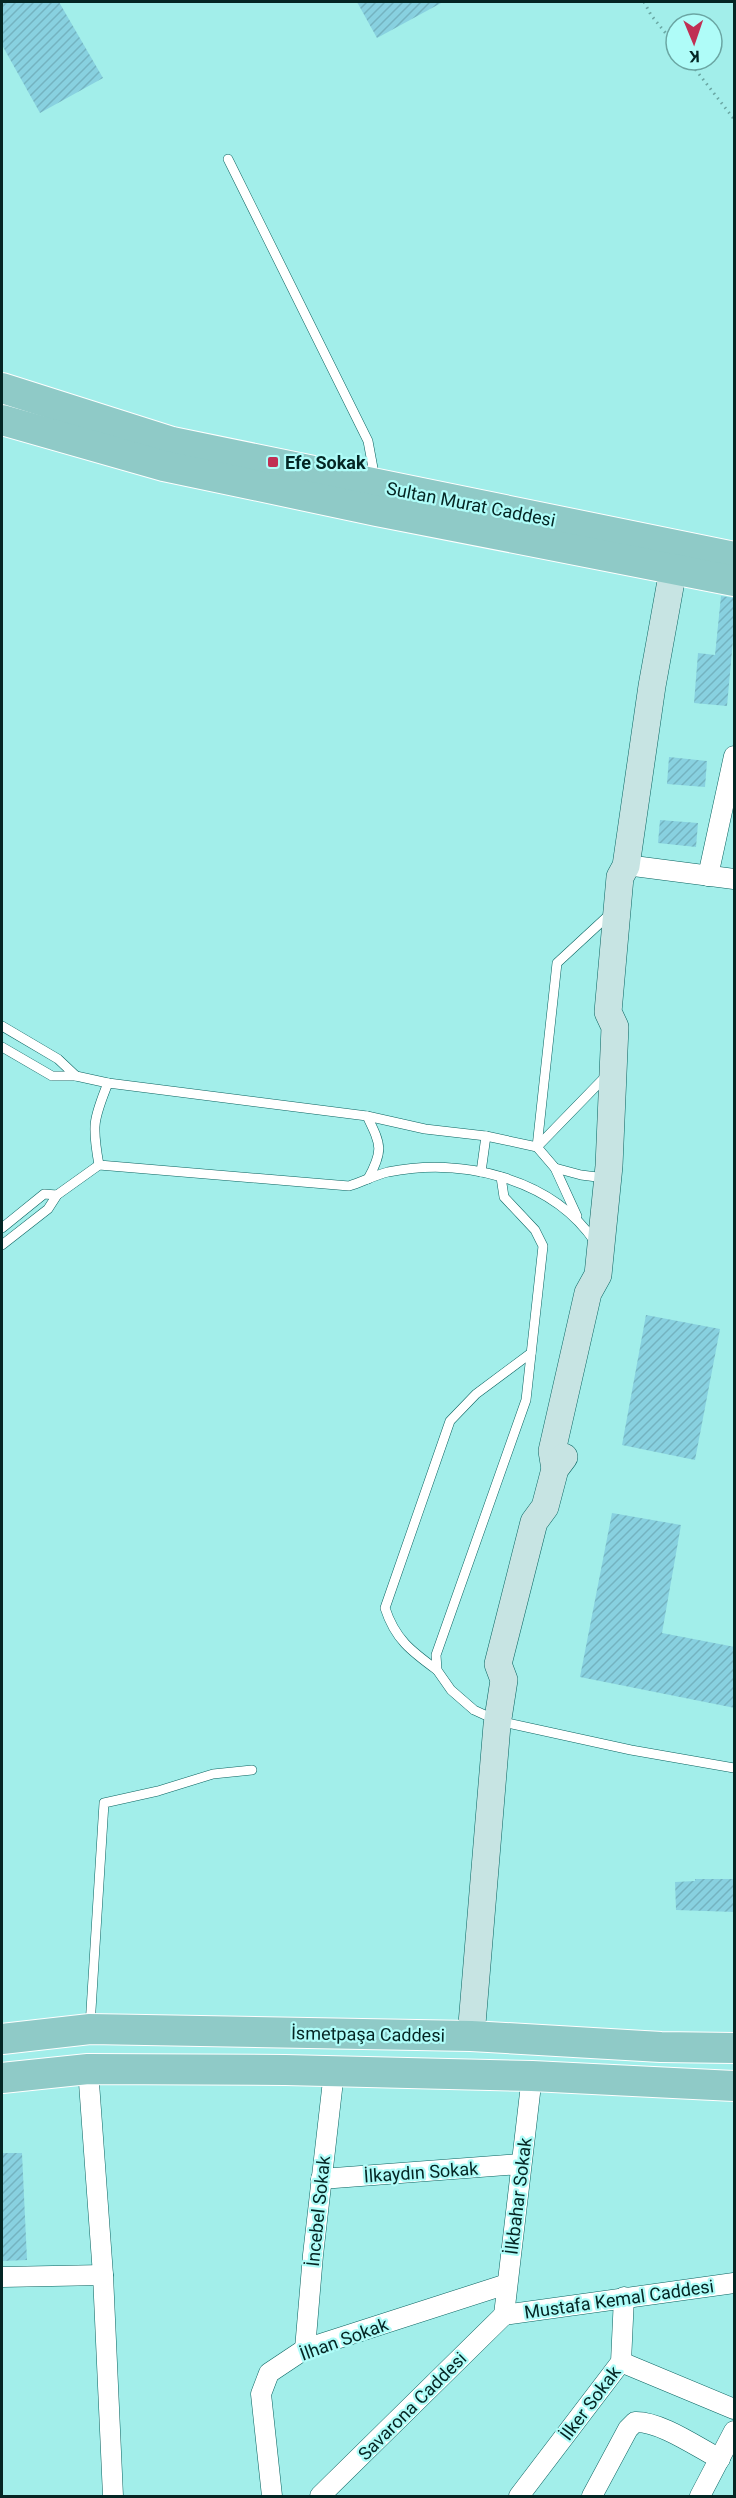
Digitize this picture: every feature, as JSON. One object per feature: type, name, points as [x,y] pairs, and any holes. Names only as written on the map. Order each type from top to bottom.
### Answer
[{"type":"main road","name":"Sultan Murat Caddesi","points":[[2,388],[172,442],[374,497],[675,557],[735,581]]},
{"type":"main road","points":[[2,420],[164,466],[374,497]]},
{"type":"main road","name":"Sultan Murat Caddesi","points":[[675,557],[735,557]]},
{"type":"main road","points":[[467,2075],[498,1721],[504,1680],[498,1664],[534,1522],[545,1507],[555,1469],[552,1451],[588,1293],[599,1262],[607,1179],[613,1069],[615,1027],[608,1012],[616,908],[620,877],[626,866],[652,686],[675,557]]},
{"type":"main road","points":[[615,1027],[624,1014],[633,876],[626,866]]},
{"type":"main road","points":[[88,2069],[90,2029]]},
{"type":"main road","name":"İsmetpaşa Caddesi","points":[[2,2038],[90,2029],[471,2036],[661,2047],[735,2048]]},
{"type":"main road","name":"İsmetpaşa Caddesi","points":[[2,2078],[88,2069],[532,2076],[735,2086]]},
{"type":"street","points":[[708,876],[735,756]]},
{"type":"street","points":[[626,866],[735,879]]},
{"type":"street","points":[[88,2069],[103,2276],[113,2496]]},
{"type":"street","name":"İncebel Sokak","points":[[305,2349],[334,2072]]},
{"type":"street","name":"İlkbahar Sokak","points":[[504,2315],[532,2076]]},
{"type":"street","name":"İlkaydın Sokak","points":[[321,2180],[521,2164]]},
{"type":"street","points":[[2,2277],[103,2276]]},
{"type":"street","name":"Mustafa Kemal Caddesi","points":[[504,2315],[735,2283]]},
{"type":"street","name":"İlhan Sokak","points":[[272,2496],[261,2394],[268,2373],[305,2349],[507,2284]]},
{"type":"street","name":"İlker Sokak","points":[[519,2496],[621,2362],[624,2297]]},
{"type":"street","name":"Savarona Caddesi","points":[[332,2492],[504,2315]]},
{"type":"street","points":[[621,2362],[735,2409]]},
{"type":"street","points":[[592,2496],[628,2429],[635,2422],[646,2421],[660,2427],[720,2459]]},
{"type":"street","points":[[700,2496],[735,2431]]},
{"type":"lane","points":[[228,159],[368,441],[374,497]]},
{"type":"lane","points":[[537,1147],[557,963],[616,908]]},
{"type":"lane","points":[[2,1026],[58,1059],[76,1076]]},
{"type":"lane","points":[[2,1047],[52,1077],[76,1076],[108,1083],[367,1116],[425,1129],[486,1136],[537,1147],[555,1168],[584,1225],[599,1262]]},
{"type":"lane","points":[[537,1147],[613,1069]]},
{"type":"lane","points":[[99,1165],[94,1118],[108,1083]]},
{"type":"lane","points":[[367,1116],[379,1140],[380,1159],[368,1179]]},
{"type":"lane","points":[[481,1172],[486,1136]]},
{"type":"lane","points":[[2,1245],[48,1209],[57,1195],[99,1165],[349,1186],[387,1172],[449,1168],[481,1172],[517,1181],[560,1203],[584,1225]]},
{"type":"lane","points":[[555,1168],[580,1176],[607,1179]]},
{"type":"lane","points":[[437,1670],[436,1655],[526,1400],[543,1246],[535,1230],[504,1197],[501,1177]]},
{"type":"lane","points":[[2,1228],[44,1194],[57,1195]]},
{"type":"lane","points":[[531,1353],[476,1394],[450,1421],[385,1608],[392,1628],[412,1652],[437,1670],[452,1690],[474,1710],[498,1721],[631,1750],[735,1768]]},
{"type":"lane","points":[[90,2029],[104,1803],[158,1791],[213,1774],[252,1770]]},
{"type":"path","points":[[645,2],[651,15],[664,31]]},
{"type":"path","points":[[698,72],[735,119]]},
{"type":"building","points":[[2,2],[59,2],[103,78],[40,113],[2,45]]},
{"type":"building","points":[[357,2],[443,2],[377,38]]},
{"type":"building","points":[[721,596],[735,598],[735,640],[733,640],[727,706],[694,703],[698,653],[715,655]]},
{"type":"building","points":[[669,757],[707,761],[705,787],[667,784]]},
{"type":"building","points":[[660,820],[698,823],[696,847],[658,843]]},
{"type":"building","points":[[646,1315],[720,1329],[695,1460],[622,1445]]},
{"type":"building","points":[[612,1513],[681,1525],[662,1633],[735,1647],[735,1708],[580,1677]]},
{"type":"building","points":[[695,1879],[735,1879],[735,1912],[676,1910],[675,1882],[695,1881]]},
{"type":"building","points":[[2,2153],[22,2153],[27,2260],[2,2261]]},
{"type":"place","name":"Efe Sokak","points":[[273,462]]}]
